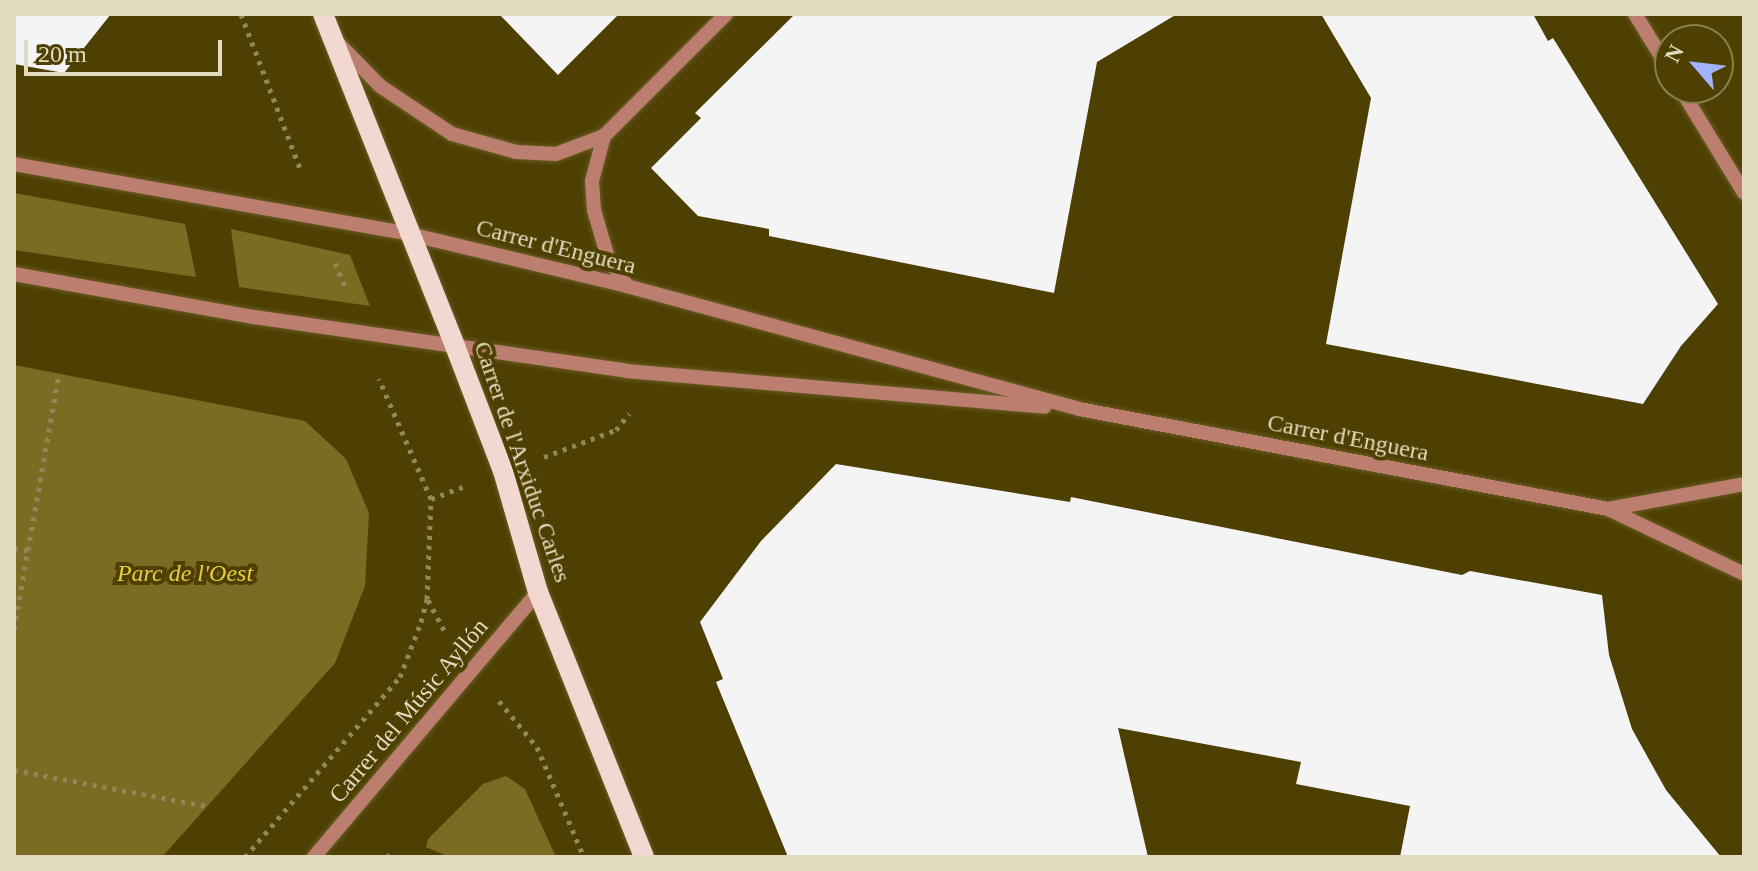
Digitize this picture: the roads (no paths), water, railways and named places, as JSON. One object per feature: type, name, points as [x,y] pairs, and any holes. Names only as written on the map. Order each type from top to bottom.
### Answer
[{"type":"main road","name":"Carrer de l'Arxiduc Carles","points":[[323,14],[503,471],[538,592],[644,857]]},
{"type":"street","points":[[627,286],[608,258],[594,210],[592,181],[604,136],[726,14]]},
{"type":"street","points":[[1635,14],[1654,45]]},
{"type":"street","name":"Carrer de l'Arxiduc Carles","points":[[333,38],[380,86],[452,134],[516,152],[556,154],[604,136]]},
{"type":"street","points":[[1690,104],[1744,193]]},
{"type":"street","name":"Carrer d'Enguera","points":[[14,164],[409,234],[627,286],[1079,409],[1608,509],[1744,574]]},
{"type":"street","name":"Carrer d'Enguera","points":[[14,274],[455,346],[713,382],[1079,409]]},
{"type":"street","name":"Carrer d'Enguera","points":[[1608,509],[1744,484]]},
{"type":"street","name":"Carrer del Músic Ayllón","points":[[314,857],[538,592]]},
{"type":"park label","name":"Parc de l'Oest","points":[[185,574]]}]
